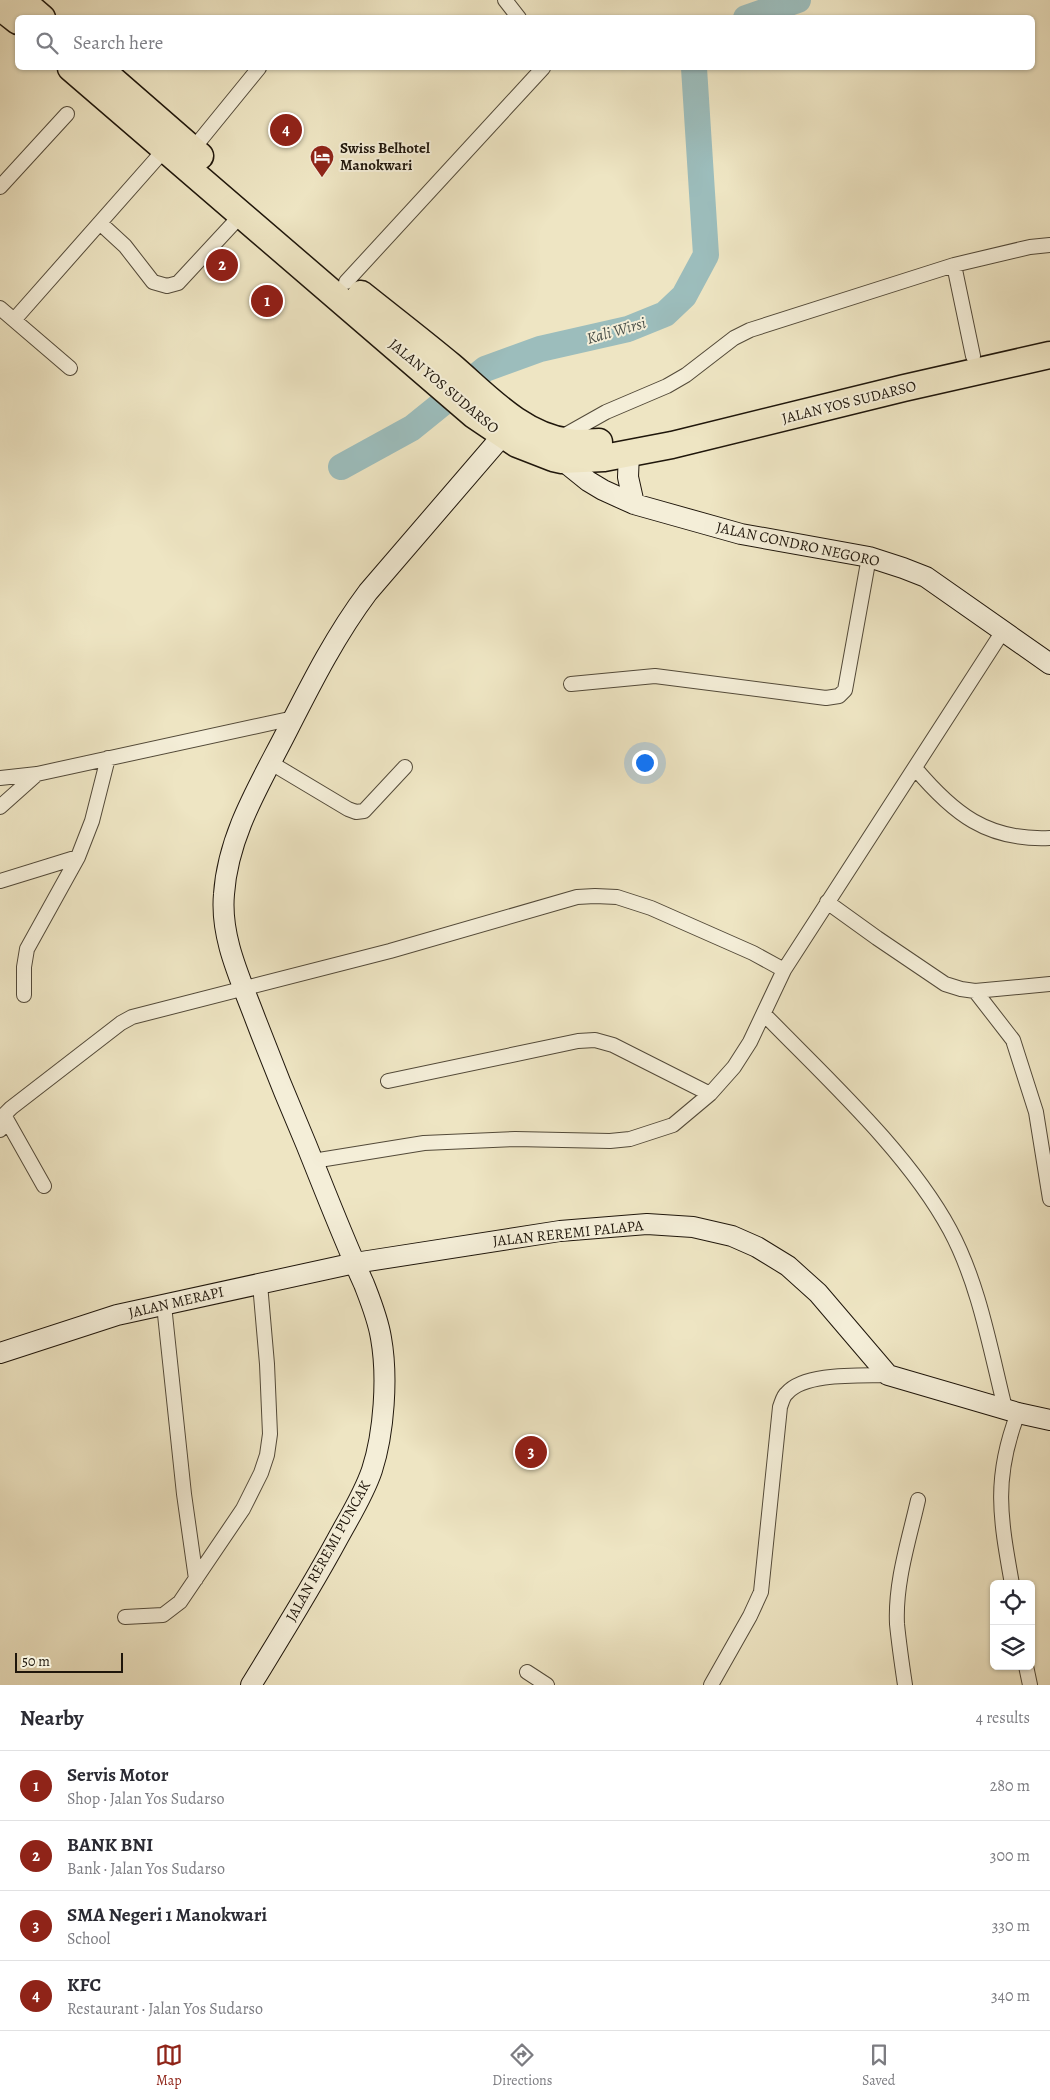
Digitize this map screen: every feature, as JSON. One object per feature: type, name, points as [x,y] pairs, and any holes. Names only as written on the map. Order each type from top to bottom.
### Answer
[{"type":"highway","points":[[21,0],[38,15]]},
{"type":"highway","points":[[0,7],[15,19]]},
{"type":"highway","name":"JALAN YOS SUDARSO","points":[[73,70],[242,214],[444,375],[482,408],[503,435],[531,450],[560,450],[604,458],[672,445],[846,395],[972,356],[1050,342]]},
{"type":"highway","name":"JALAN YOS SUDARSO","points":[[101,70],[346,282],[444,375]]},
{"type":"highway","name":"JALAN YOS SUDARSO","points":[[560,450],[582,443],[649,435],[1050,355]]},
{"type":"highway","name":"JALAN YOS SUDARSO","points":[[482,408],[534,430],[560,450]]},
{"type":"street","points":[[505,0],[517,15]]},
{"type":"street","points":[[193,150],[257,70]]},
{"type":"street","points":[[346,282],[541,70]]},
{"type":"street","points":[[0,187],[67,114]]},
{"type":"street","points":[[14,320],[165,149]]},
{"type":"street","points":[[100,222],[125,246],[153,282],[168,286],[178,283],[242,214]]},
{"type":"street","points":[[560,450],[606,412],[667,386],[734,338],[750,330],[954,265],[1050,245]]},
{"type":"street","points":[[954,265],[972,356]]},
{"type":"street","points":[[0,308],[70,368]]},
{"type":"street","name":"JALAN REREMI PUNCAK","points":[[251,1685],[313,1584],[361,1495],[372,1470],[379,1441],[384,1380],[382,1340],[372,1305],[232,958],[224,918],[224,894],[228,867],[239,828],[294,718],[348,618],[368,592],[503,435]]},
{"type":"street","name":"JALAN CONDRO NEGORO","points":[[560,450],[588,481],[602,490],[634,504],[741,534],[870,557],[926,578],[1050,664]]},
{"type":"street","points":[[629,452],[628,477],[634,504]]},
{"type":"street","points":[[571,684],[655,676],[826,698],[839,696],[844,690],[870,557]]},
{"type":"street","points":[[313,1161],[424,1143],[515,1139],[630,1139],[673,1125],[710,1094],[734,1067],[750,1042],[784,970],[1003,631]]},
{"type":"street","points":[[0,778],[37,774],[294,718]]},
{"type":"street","points":[[24,995],[24,967],[27,949],[78,857],[92,820],[108,758]]},
{"type":"street","points":[[271,763],[356,812],[364,811],[405,767]]},
{"type":"street","points":[[915,768],[953,808],[979,825],[1012,835],[1050,838]]},
{"type":"street","points":[[0,807],[37,774]]},
{"type":"street","points":[[0,881],[78,857]]},
{"type":"street","points":[[0,1130],[4,1115],[121,1022],[132,1017],[390,951],[577,897],[617,897],[651,908],[753,953],[784,970]]},
{"type":"street","points":[[827,902],[945,984],[975,991],[1050,984]]},
{"type":"street","points":[[975,991],[1013,1040],[1017,1049],[1036,1112],[1050,1199]]},
{"type":"street","points":[[764,1014],[875,1129],[920,1183],[950,1230],[974,1287],[1011,1410],[1009,1436],[1000,1483],[1000,1501],[1011,1580]]},
{"type":"street","points":[[388,1081],[578,1041],[595,1040],[613,1045],[710,1094]]},
{"type":"street","points":[[4,1115],[44,1186]]},
{"type":"street","name":"JALAN REREMI PALAPA","points":[[355,1263],[560,1231],[647,1224],[693,1227],[732,1236],[758,1247],[788,1266],[818,1293],[888,1375]]},
{"type":"street","name":"JALAN MERAPI","points":[[0,1353],[117,1315],[355,1263]]},
{"type":"street","points":[[124,1616],[164,1615],[169,1613],[180,1602],[243,1509],[261,1473],[270,1434],[260,1284]]},
{"type":"street","points":[[164,1304],[184,1494],[196,1578]]},
{"type":"street","points":[[711,1685],[750,1616],[761,1592],[780,1407],[785,1394],[794,1386],[820,1378],[888,1375],[1050,1420]]},
{"type":"street","points":[[905,1685],[897,1624],[898,1607],[900,1579],[918,1500]]},
{"type":"street","points":[[1027,1670],[1030,1685]]},
{"type":"street","points":[[527,1672],[547,1685]]},
{"type":"waterway","name":"Kali Wirsi","points":[[755,15],[798,0]]},
{"type":"waterway","name":"Kali Wirsi","points":[[341,467],[412,428],[485,369],[540,349],[628,329],[665,314],[684,296],[706,255],[694,70]]},
{"type":"place","name":"KFC","points":[[286,130]]},
{"type":"place","name":"Swiss Belhotel Manokwari","points":[[322,178]]},
{"type":"place","name":"BANK BNI","points":[[222,265]]},
{"type":"place","name":"Servis Motor","points":[[267,301]]},
{"type":"place","name":"SMA Negeri 1 Manokwari","points":[[531,1452]]}]
